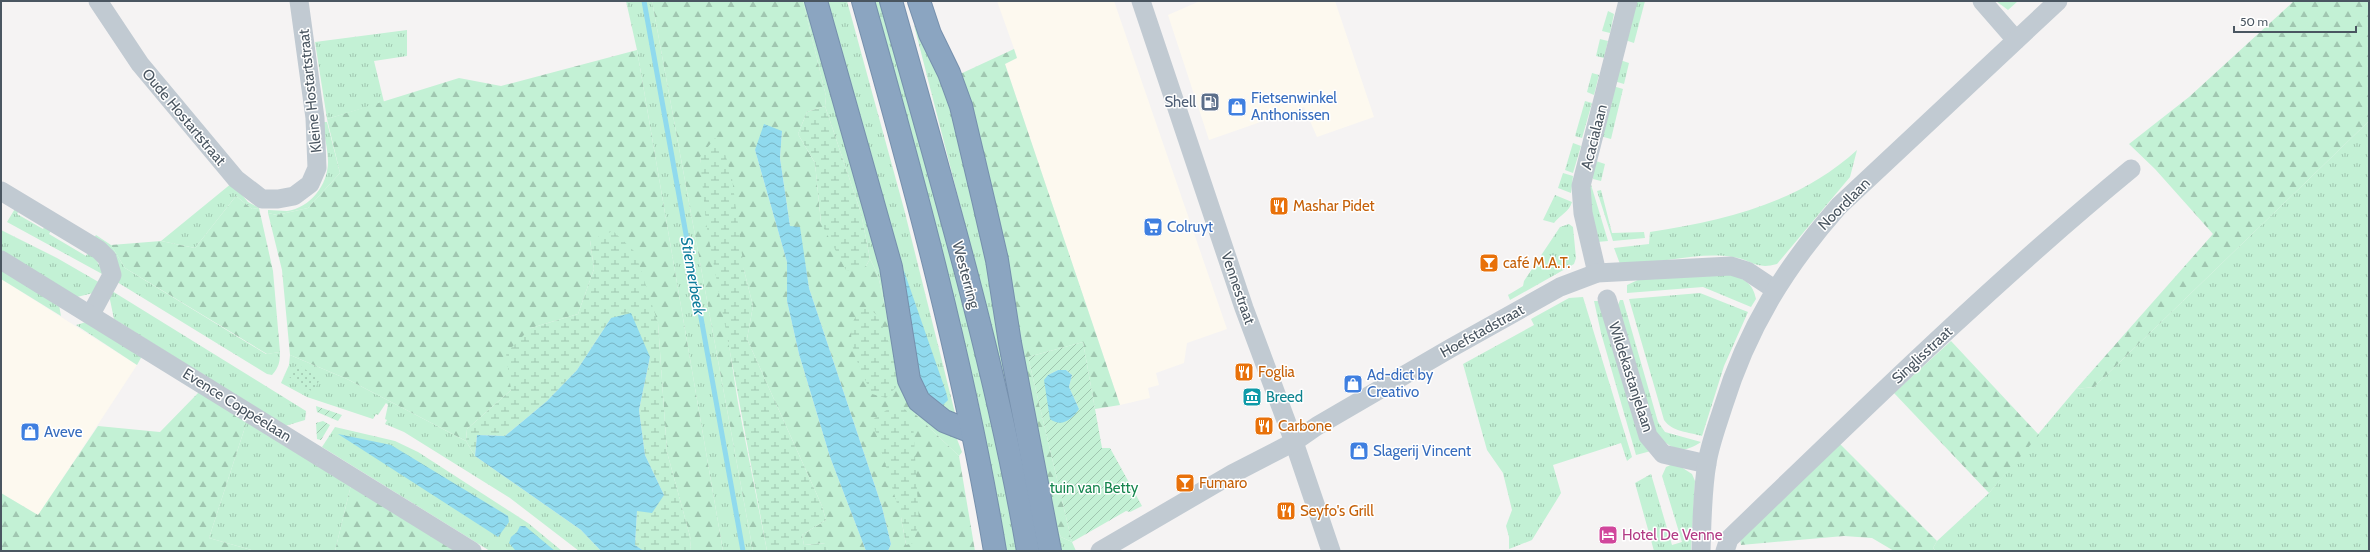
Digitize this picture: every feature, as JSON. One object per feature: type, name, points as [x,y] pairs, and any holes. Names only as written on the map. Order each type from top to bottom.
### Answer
[{"type":"highway","points":[[816,1],[891,267],[909,380],[919,401],[944,421],[972,432]]},
{"type":"highway","name":"Westerring","points":[[863,1],[903,145],[946,321],[972,432],[995,551]]},
{"type":"highway","name":"Westerring","points":[[891,1],[976,312],[1000,410],[1028,551]]},
{"type":"highway","points":[[919,1],[930,34],[949,73],[961,106],[976,168],[997,260],[1010,343],[1050,551]]},
{"type":"street","name":"Oude Hostartstraat","points":[[98,1],[140,64],[236,179],[262,199],[278,199],[294,196]]},
{"type":"street","name":"Kleine Hostartstraat","points":[[294,196],[310,184],[317,168],[315,118],[299,1]]},
{"type":"street","name":"Vennestraat","points":[[1141,1],[1244,308],[1294,442],[1331,551]]},
{"type":"street","name":"Acacialaan","points":[[1597,273],[1583,213],[1581,186],[1628,1]]},
{"type":"street","points":[[1982,1],[2016,40]]},
{"type":"street","name":"Noordlaan","points":[[1774,289],[1809,240],[1840,206],[2058,1]]},
{"type":"street","name":"Singlisstraat","points":[[1725,551],[1728,539],[1942,335],[2084,207],[2131,169]]},
{"type":"street","points":[[1,191],[99,250],[107,258],[112,276],[91,314]]},
{"type":"street","name":"Evence Coppéelaan","points":[[1,260],[91,314],[472,551]]},
{"type":"street","points":[[1597,273],[1731,266],[1747,271],[1774,289],[1750,335],[1731,379],[1707,464],[1701,551]]},
{"type":"street","name":"Hoefstadstraat","points":[[1107,547],[1232,474],[1294,442],[1317,426],[1450,348],[1560,287],[1597,273]]},
{"type":"street","name":"Wildekastanjelaan","points":[[1607,299],[1648,436],[1663,454],[1707,464]]},
{"type":"shaded area","points":[[997,1],[1114,1],[1227,329],[1187,343],[1184,363],[1156,373],[1159,385],[1148,388],[1150,398],[1120,405],[1005,64],[1017,57]]},
{"type":"shaded area","points":[[1200,1],[1335,1],[1374,117],[1317,137],[1304,107],[1209,140],[1168,15]]},
{"type":"shaded area","points":[[1,279],[137,365],[38,516],[1,493]]},
{"type":"green space","points":[[626,1],[652,1],[753,551],[723,551],[637,50]]},
{"type":"green space","points":[[652,1],[803,1],[826,96],[825,106],[807,112],[798,134],[815,163],[821,223],[866,266],[870,259],[878,275],[902,386],[915,414],[959,456],[975,551],[888,551],[891,544],[882,507],[809,288],[805,263],[790,226],[780,158],[782,131],[755,150],[787,262],[787,301],[799,354],[830,457],[866,551],[828,551],[825,543],[804,545],[802,535],[826,520],[822,506],[747,339],[753,306],[744,270],[700,157],[738,403],[767,551],[753,551]],"holes":[[[913,422],[906,545],[901,517]]]},
{"type":"green space","points":[[803,1],[811,1],[881,256],[906,388],[955,434],[962,452],[959,456],[915,414],[902,386],[878,275],[870,259],[861,213],[825,106],[826,96]]},
{"type":"green space","points":[[823,1],[847,1],[904,209],[956,417],[925,395]]},
{"type":"green space","points":[[873,1],[881,1],[938,206],[990,413],[1019,551],[1006,551],[978,400]]},
{"type":"green space","points":[[1636,1],[1645,1],[1634,43],[1625,40]]},
{"type":"green space","points":[[1996,1],[2018,1],[2008,10]]},
{"type":"green space","points":[[2294,1],[2369,1],[2369,121],[2094,387],[2076,389],[2213,234],[2155,169],[2129,144],[2189,97]]},
{"type":"green space","points":[[1608,11],[1614,14],[1610,33],[1602,31]]},
{"type":"green space","points":[[914,25],[940,73],[975,186],[1029,474]]},
{"type":"green space","points":[[407,30],[407,56],[374,61],[384,102],[327,119],[315,42]]},
{"type":"green space","points":[[1600,39],[1608,41],[1604,58],[1596,56]]},
{"type":"green space","points":[[1014,49],[1017,58],[1005,64],[1120,405],[1095,409],[1083,342],[1028,357],[1072,542],[1061,537],[1052,516],[958,75]]},
{"type":"green space","points":[[637,50],[723,551],[690,551],[691,540],[667,452],[658,323],[590,240],[594,269],[578,314],[531,328],[511,390],[467,429],[466,441],[347,379],[290,355],[282,270],[268,213],[277,215],[308,208],[340,173],[327,119],[459,78],[501,86]]},
{"type":"green space","points":[[1620,60],[1629,63],[1624,84],[1614,81]]},
{"type":"green space","points":[[1592,73],[1599,75],[1594,95],[1587,92]]},
{"type":"green space","points":[[1613,86],[1623,89],[1611,139],[1600,136]]},
{"type":"green space","points":[[1585,101],[1592,103],[1582,138],[1575,136]]},
{"type":"green space","points":[[825,106],[861,213],[870,259],[866,266],[859,271],[846,270],[821,223],[815,163],[798,134],[807,112]]},
{"type":"green space","points":[[2369,121],[2369,551],[1936,551],[1933,548],[1937,541],[1989,493],[2076,389],[2094,387]]},
{"type":"green space","points":[[322,122],[327,122],[340,173],[308,208],[277,215],[268,213],[268,210],[287,211],[295,209],[310,200],[321,187],[325,179],[328,162],[327,147]]},
{"type":"green space","points":[[715,138],[724,150],[732,178],[744,270],[753,306],[747,339],[822,506],[826,520],[802,535],[804,545],[826,543],[828,551],[767,551],[706,223],[700,157]]},
{"type":"green space","points":[[1573,143],[1581,146],[1573,173],[1565,170]]},
{"type":"green space","points":[[1857,150],[1850,177],[1777,264],[1764,266],[1739,258],[1706,256],[1634,264],[1620,264],[1614,248],[1649,244],[1650,232],[1706,222],[1734,215],[1786,196],[1835,168]]},
{"type":"green space","points":[[1593,160],[1605,164],[1601,181],[1593,179]]},
{"type":"green space","points":[[1563,173],[1573,176],[1571,193],[1558,188]]},
{"type":"green space","points":[[1589,178],[1608,241],[1597,242],[1592,227]]},
{"type":"green space","points":[[232,183],[248,202],[259,208],[252,209],[236,196],[195,248],[161,241]]},
{"type":"green space","points":[[1601,190],[1612,233],[1644,232],[1645,238],[1613,241],[1597,191]]},
{"type":"green space","points":[[1555,195],[1572,202],[1567,211],[1554,223],[1543,220]]},
{"type":"green space","points":[[236,196],[252,209],[259,208],[273,271],[280,352],[267,354],[125,268],[111,245],[161,241],[195,248]]},
{"type":"green space","points":[[16,207],[20,209],[17,214],[43,229],[46,224],[52,229],[49,234],[86,256],[89,251],[93,253],[104,275],[7,222]]},
{"type":"green space","points":[[1569,224],[1573,227],[1576,258],[1574,264],[1510,300],[1508,295],[1523,286],[1524,281],[1560,227]]},
{"type":"green space","points":[[1,230],[57,258],[102,284],[97,292],[77,297],[1,250]]},
{"type":"green space","points":[[613,231],[635,252],[658,323],[667,452],[691,540],[690,551],[644,551],[635,545],[637,511],[664,495],[645,455],[639,410],[650,357],[611,318],[577,370],[547,401],[505,436],[477,435],[475,456],[466,441],[467,429],[511,390],[506,353],[531,328],[578,314],[594,269],[590,240]]},
{"type":"green space","points":[[96,235],[111,245],[125,268],[266,354],[280,352],[279,364],[272,375],[267,374],[117,282],[93,239]]},
{"type":"green space","points":[[1,269],[59,305],[61,316],[1,279]]},
{"type":"green space","points":[[1729,273],[1747,282],[1753,289],[1756,299],[1751,307],[1703,287],[1627,293],[1627,285],[1640,279]]},
{"type":"green space","points":[[112,291],[306,411],[305,420],[285,426],[114,319],[109,295]]},
{"type":"green space","points":[[1700,293],[1748,312],[1724,366],[1702,436],[1671,427],[1664,420],[1629,299]]},
{"type":"green space","points":[[1583,297],[1632,457],[1627,461],[1621,443],[1553,465],[1561,493],[1532,540],[1509,549],[1509,537],[1506,526],[1512,510],[1503,473],[1487,450],[1463,364],[1534,325],[1531,319],[1569,298]]},
{"type":"green space","points":[[1620,300],[1623,300],[1658,422],[1665,432],[1701,442],[1688,449],[1671,446],[1655,434],[1618,305]]},
{"type":"green space","points":[[1594,301],[1598,301],[1600,305],[1651,451],[1636,455],[1601,333]]},
{"type":"green space","points":[[868,307],[879,317],[889,343],[900,383],[886,398],[872,394],[857,361],[853,348],[851,335],[852,324],[858,314]]},
{"type":"green space","points":[[86,322],[142,356],[137,365],[76,325]]},
{"type":"green space","points":[[1951,341],[2039,435],[1989,493],[1894,393]]},
{"type":"green space","name":"tuin van Betty","points":[[1083,342],[1102,448],[1110,448],[1142,506],[1130,512],[1126,511],[1072,542],[1028,357]],"holes":[[[1058,370],[1066,370],[1072,375],[1069,387],[1079,409],[1048,375]]]},
{"type":"green space","points":[[290,355],[347,379],[466,441],[475,456],[581,530],[601,551],[579,551],[510,498],[404,432],[385,424],[387,420],[385,419],[388,405],[386,403],[378,415],[376,414],[373,419],[307,397],[281,383],[289,365]]},
{"type":"green space","points":[[297,364],[320,379],[313,392],[289,377]]},
{"type":"green space","points":[[199,392],[247,421],[209,538],[255,551],[1,551],[1,493],[38,515],[98,426],[160,432]]},
{"type":"green space","points":[[894,405],[906,410],[913,422],[919,523],[913,543],[906,545],[901,517],[872,420]]},
{"type":"green space","points":[[316,406],[342,415],[338,421],[317,412]]},
{"type":"green space","points":[[247,421],[351,485],[335,551],[255,551],[209,538]]},
{"type":"green space","points":[[323,421],[330,425],[321,440],[317,439],[316,423]]},
{"type":"green space","points":[[335,427],[395,441],[418,452],[528,523],[562,551],[490,551],[322,447]]},
{"type":"green space","points":[[1840,444],[1937,541],[1933,548],[1936,551],[1894,551],[1872,538],[1844,536],[1741,545],[1740,539]]},
{"type":"green space","points":[[1675,463],[1692,474],[1695,481],[1691,551],[1654,551],[1635,483],[1651,474],[1672,545],[1682,542],[1662,476],[1666,467]]},
{"type":"green space","points":[[351,485],[455,551],[335,551]]},
{"type":"green space","points":[[1052,516],[1061,537],[1072,542],[1076,551],[1056,551]]},
{"type":"water","points":[[764,124],[782,131],[780,158],[790,226],[800,227],[809,288],[882,507],[891,544],[888,551],[866,551],[830,457],[799,354],[787,301],[787,262],[755,150]]},
{"type":"water","points":[[904,271],[946,392],[948,400],[943,405],[932,398],[922,385],[916,365],[902,272]]},
{"type":"water","points":[[631,313],[650,357],[639,410],[645,455],[664,495],[652,513],[637,511],[635,545],[644,551],[601,551],[581,530],[475,456],[477,435],[505,436],[547,401],[577,370],[611,318]]},
{"type":"water","points":[[1058,370],[1066,370],[1072,375],[1069,387],[1079,409],[1070,419],[1059,423],[1050,419],[1044,380],[1048,375]]},
{"type":"water","points":[[338,434],[391,445],[508,516],[509,522],[498,537]]},
{"type":"water","points":[[520,526],[525,526],[555,551],[515,550],[509,543],[511,537],[517,532]]},
{"type":"waterway","name":"Stiemerbeek","points":[[644,1],[743,551]]},
{"type":"place","name":"Shell","points":[[1210,102]]},
{"type":"place","name":"Fietsenwinkel Anthonissen","points":[[1237,107]]},
{"type":"place","name":"Mashar Pidet","points":[[1279,206]]},
{"type":"place","name":"Colruyt","points":[[1153,227]]},
{"type":"place","name":"café M.A.T.","points":[[1489,263]]},
{"type":"place","name":"Foglia","points":[[1244,372]]},
{"type":"place","name":"Ad-dict by Creativo","points":[[1353,384]]},
{"type":"place","name":"Breed","points":[[1252,397]]},
{"type":"place","name":"Carbone","points":[[1264,426]]},
{"type":"place","name":"Aveve","points":[[30,432]]},
{"type":"place","name":"Slagerij Vincent","points":[[1359,451]]},
{"type":"place","name":"Fumaro","points":[[1185,483]]},
{"type":"place","name":"Seyfo's Grill","points":[[1286,511]]},
{"type":"place","name":"Hotel De Venne","points":[[1608,535]]}]
